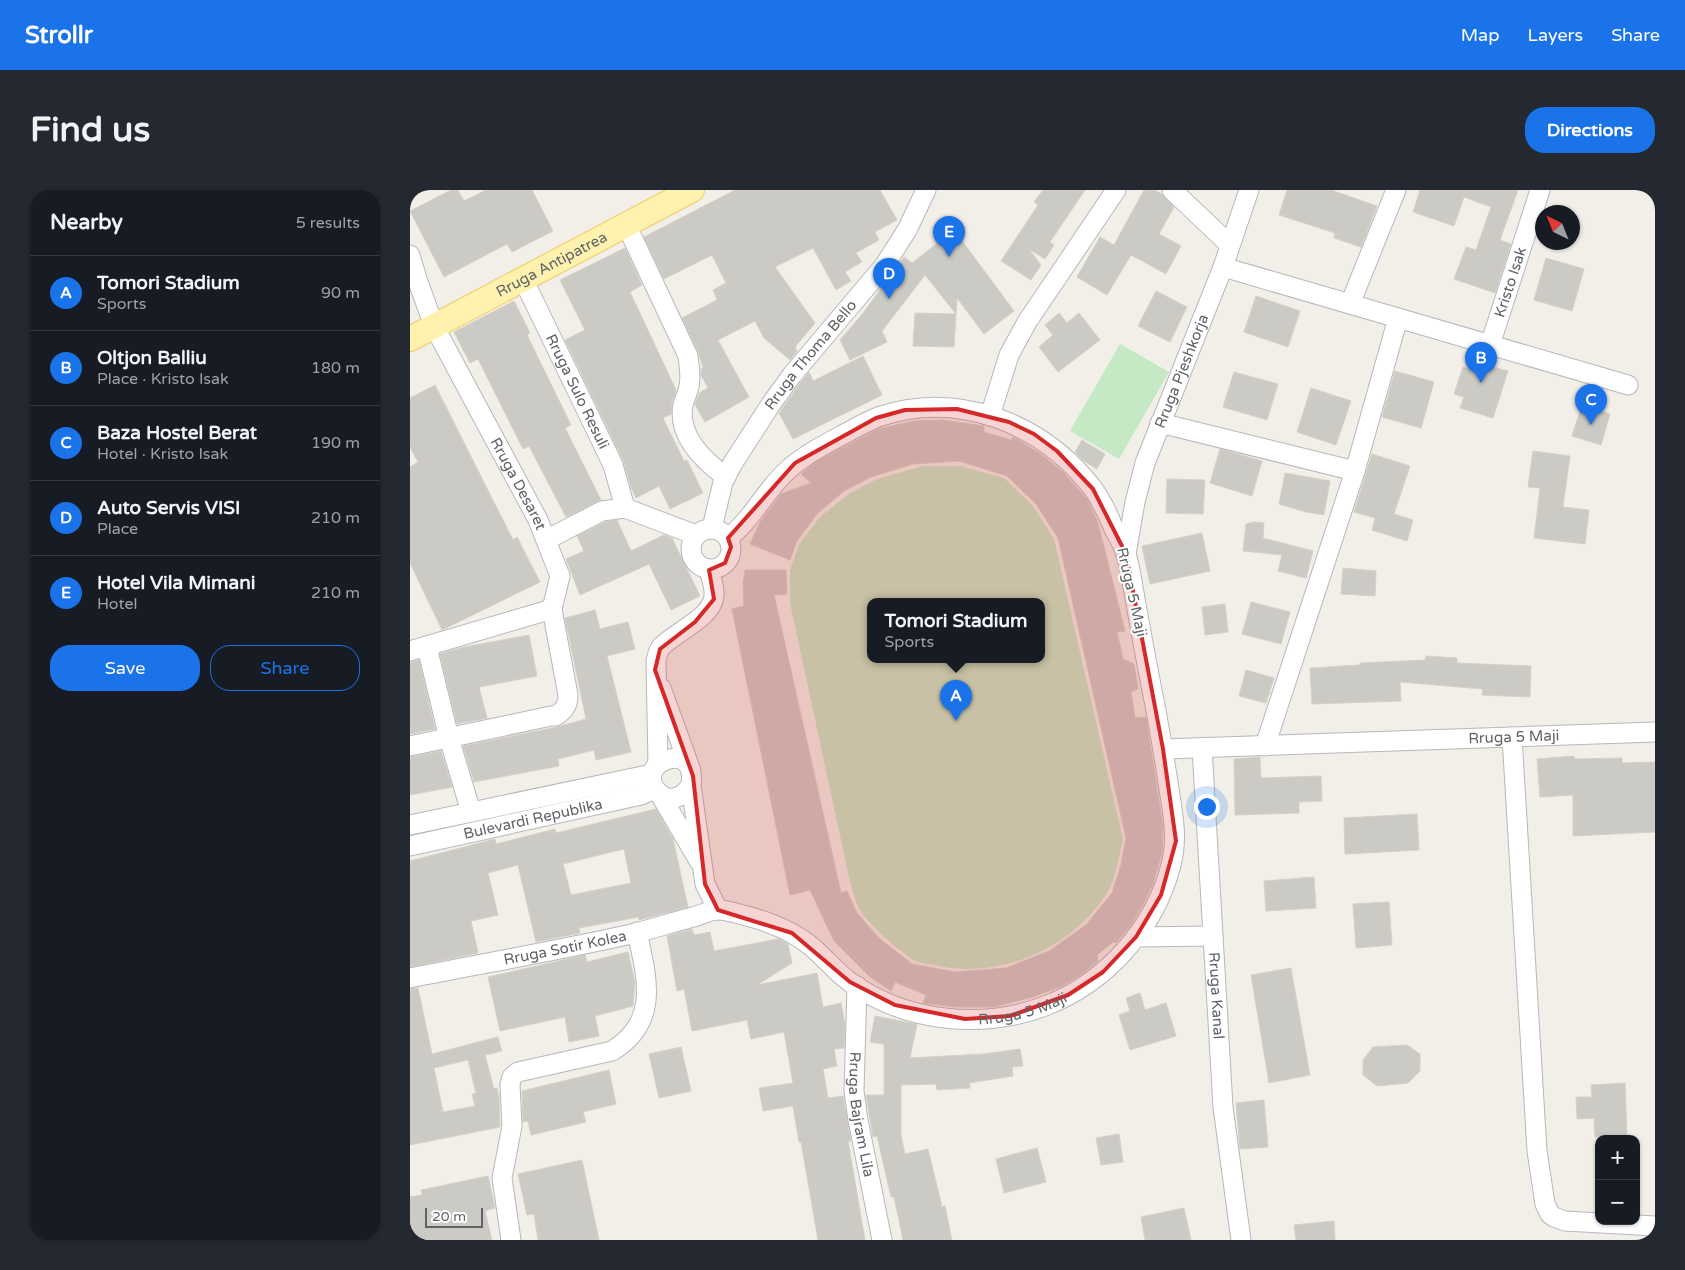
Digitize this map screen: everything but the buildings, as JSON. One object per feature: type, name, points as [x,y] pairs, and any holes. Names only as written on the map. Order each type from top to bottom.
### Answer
[{"type":"main road","name":"Rruga Antipatrea","points":[[410,339],[692,190]]},
{"type":"street","name":"Rruga Thoma Bello","points":[[712,534],[718,500],[733,463],[770,404],[792,375],[884,266],[907,230],[926,190]]},
{"type":"street","points":[[990,416],[1008,355],[1027,322],[1116,190]]},
{"type":"street","points":[[1172,190],[1230,245]]},
{"type":"street","name":"Rruga Pjeshkorja","points":[[1126,554],[1135,502],[1145,463],[1222,268],[1249,190]]},
{"type":"street","points":[[1350,304],[1396,190]]},
{"type":"street","name":"Kristo Isak","points":[[1490,345],[1540,190]]},
{"type":"street","points":[[626,224],[688,356],[689,389],[683,405],[683,417],[688,436],[700,454],[726,478]]},
{"type":"street","name":"Rruga Desaret","points":[[410,255],[434,326],[538,520],[560,576],[552,609],[568,695],[568,703],[563,711],[556,716],[449,738]]},
{"type":"street","points":[[1222,268],[1628,385]]},
{"type":"street","name":"Rruga Sulo Resuli","points":[[523,279],[613,465],[625,508]]},
{"type":"street","points":[[1265,746],[1355,471],[1398,318]]},
{"type":"street","name":"Rruga 5 Maji","points":[[712,534],[740,528],[780,476],[795,463],[823,445],[876,418],[905,410],[956,409],[1009,422],[1034,434],[1057,451],[1093,489],[1104,506],[1126,554],[1163,749],[1176,841],[1171,867],[1161,895],[1136,937],[1120,956],[1086,984],[1068,995],[1044,1006],[1010,1016],[972,1019],[940,1018],[895,1005],[850,982],[809,945],[792,933],[747,916],[718,910]]},
{"type":"street","points":[[1160,423],[1355,471]]},
{"type":"street","points":[[546,540],[602,511],[625,508],[712,534]]},
{"type":"street","name":"Rruga Thoma Bello","points":[[712,534],[731,547],[730,556],[725,563],[718,568],[709,570],[700,567],[694,561],[690,552],[691,543],[712,534]]},
{"type":"street","points":[[704,870],[656,781],[655,670],[660,648],[701,617],[714,599],[714,587],[709,570]]},
{"type":"street","points":[[471,812],[449,738],[418,649],[552,609]]},
{"type":"street","points":[[655,670],[691,776],[705,884],[718,910]]},
{"type":"street","name":"Rruga 5 Maji","points":[[1163,749],[1655,732]]},
{"type":"street","points":[[1512,737],[1537,1151],[1545,1204],[1550,1214],[1565,1221],[1655,1226]]},
{"type":"street","points":[[410,746],[449,738]]},
{"type":"street","name":"Rruga Kanal","points":[[1202,748],[1223,1107],[1241,1240]]},
{"type":"street","points":[[675,758],[683,761],[691,776],[686,793],[678,798],[670,799],[656,781],[666,759],[675,758]]},
{"type":"street","name":"Bulevardi Republika","points":[[410,825],[471,812],[656,781]]},
{"type":"street","name":"Bulevardi Republika","points":[[410,846],[641,795],[656,781]]},
{"type":"street","name":"Rruga Sotir Kolea","points":[[410,978],[637,932],[718,910]]},
{"type":"street","points":[[511,1240],[502,1178],[512,1126],[510,1092],[512,1077],[518,1072],[612,1050],[623,1044],[632,1035],[646,1008],[648,992],[637,932]]},
{"type":"street","points":[[1136,937],[1213,936]]},
{"type":"street","name":"Rruga Bajram Lila","points":[[857,986],[854,1091],[882,1240]]},
{"type":"highlighted area","points":[[957,409],[1009,422],[1034,434],[1057,451],[1093,489],[1126,554],[1163,749],[1176,841],[1161,895],[1136,937],[1103,972],[1068,995],[1010,1016],[965,1019],[895,1005],[850,982],[792,933],[718,910],[705,884],[693,776],[655,670],[660,649],[695,622],[714,599],[709,570],[725,563],[731,547],[728,538],[795,463],[876,418],[905,410]]},
{"type":"green space","points":[[1120,344],[1169,372],[1119,459],[1070,431]]},
{"type":"green space","points":[[923,466],[961,466],[1004,478],[1033,506],[1054,539],[1123,839],[1115,874],[1107,893],[1075,929],[1055,944],[1033,955],[1010,963],[986,968],[962,969],[921,963],[910,958],[877,930],[857,904],[850,882],[790,603],[790,570],[799,544],[820,517],[850,493],[877,479]]},
{"type":"place","name":"Hotel Vila Mimani","points":[[949,257]]},
{"type":"place","name":"Auto Servis VISI","points":[[889,299]]},
{"type":"place","name":"Oltjon Balliu","points":[[1481,383]]},
{"type":"place","name":"Baza Hostel Berat","points":[[1591,425]]},
{"type":"place","name":"Tomori Stadium","points":[[956,721]]}]
